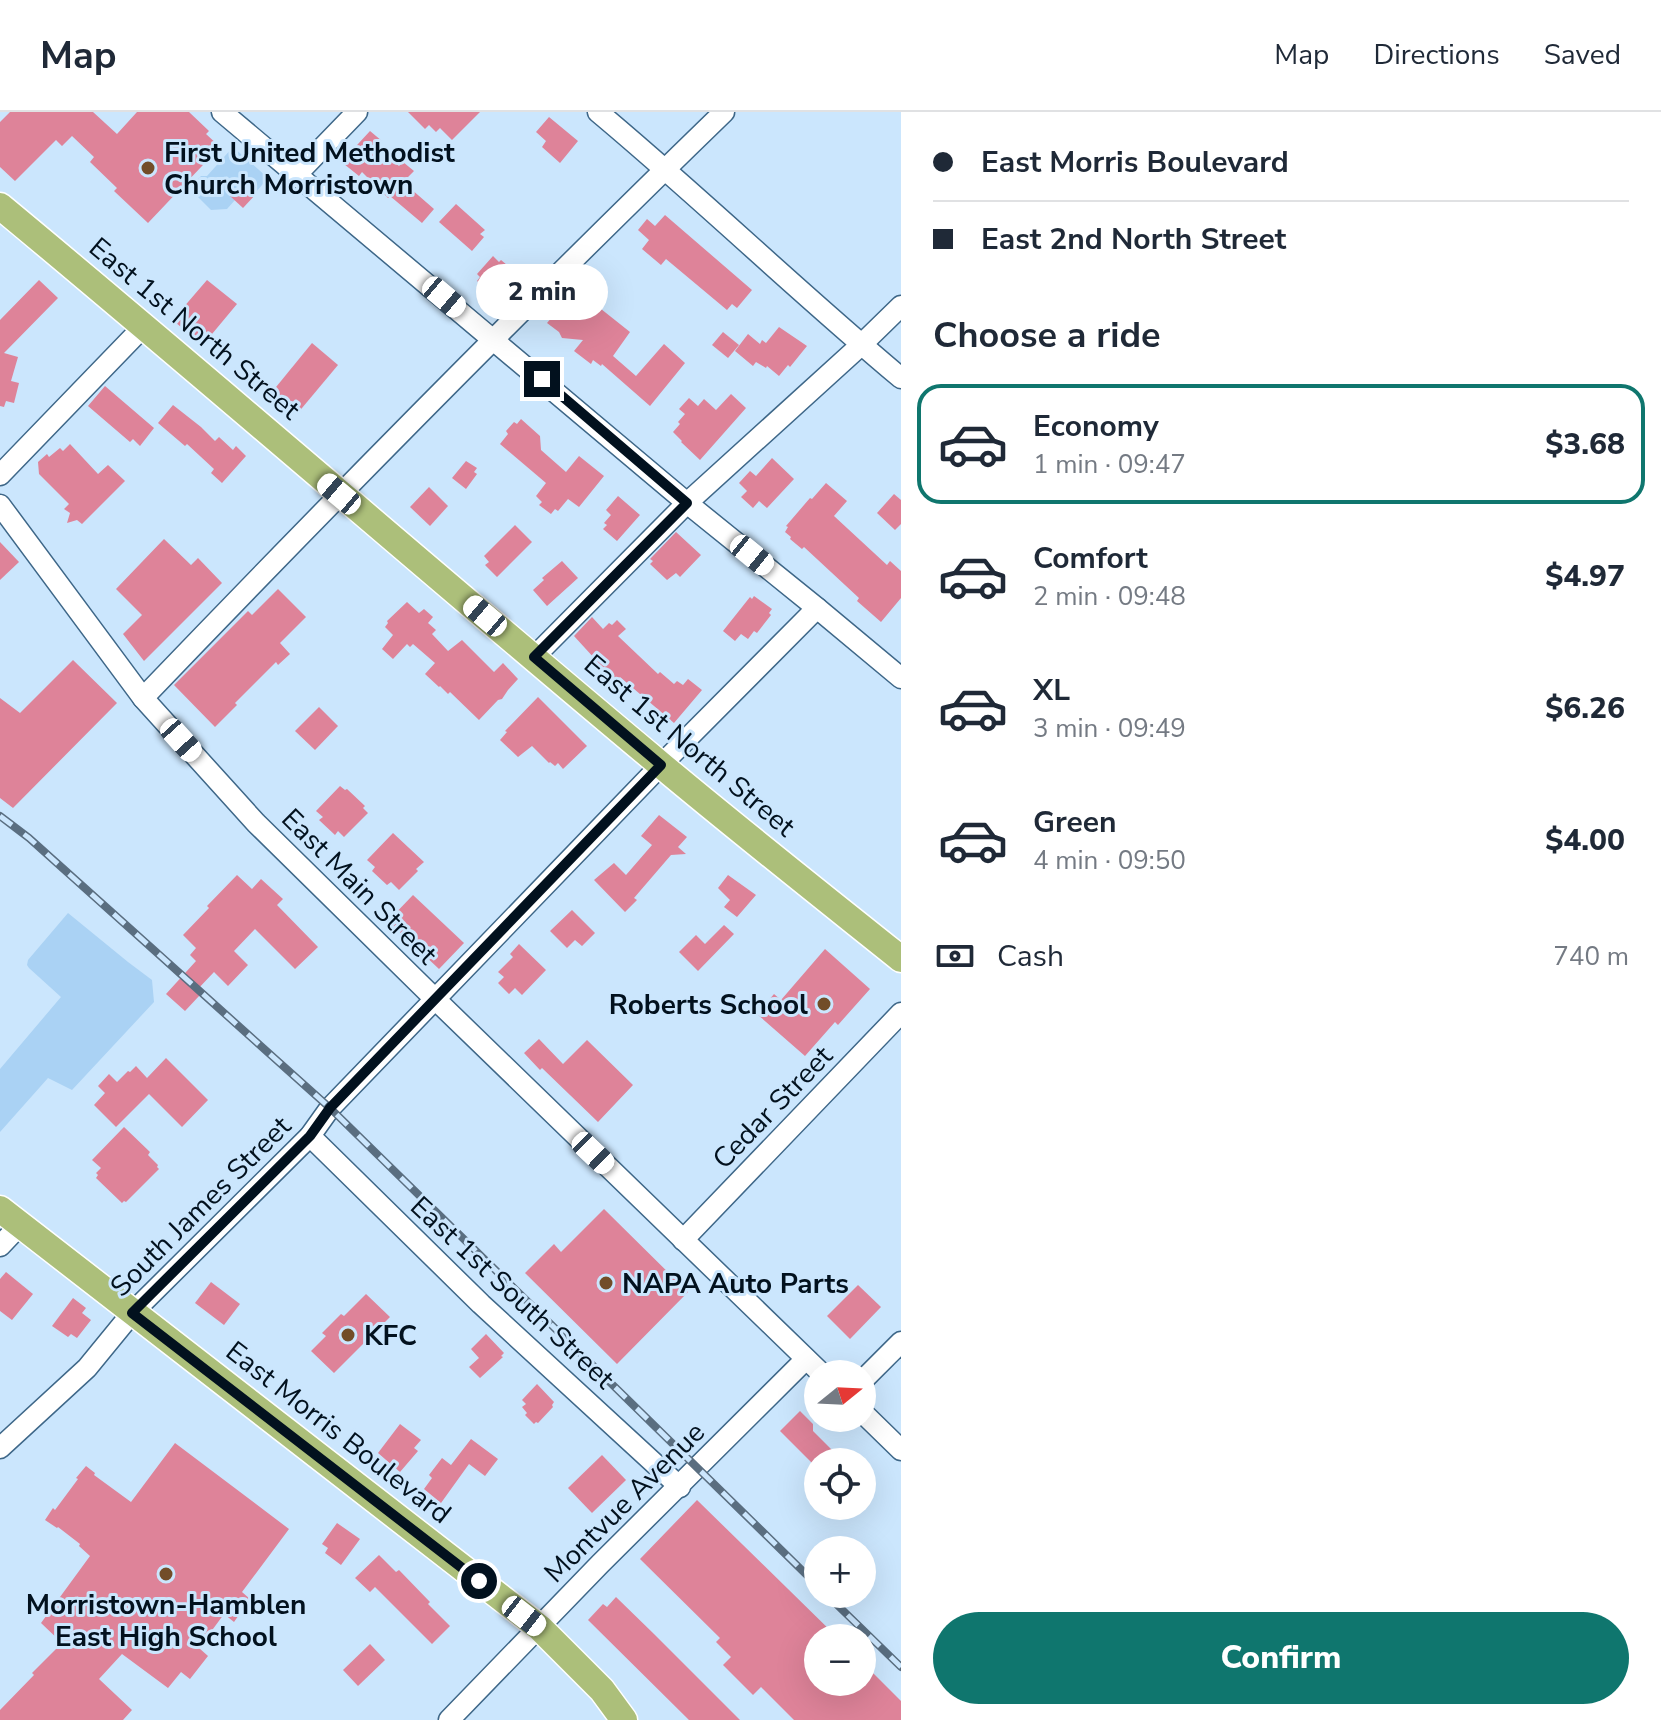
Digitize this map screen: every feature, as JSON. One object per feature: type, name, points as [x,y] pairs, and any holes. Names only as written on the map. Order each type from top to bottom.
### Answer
[{"type":"main road","name":"East 1st North Street","points":[[0,206],[661,765],[901,959]]},
{"type":"main road","name":"East Morris Boulevard","points":[[10,1217],[540,1628],[602,1690],[624,1720]]},
{"type":"street","points":[[222,112],[687,503],[901,678]]},
{"type":"street","points":[[297,174],[357,112]]},
{"type":"street","points":[[598,112],[901,378]]},
{"type":"street","points":[[143,698],[493,338],[724,112]]},
{"type":"street","points":[[534,657],[687,503],[901,306]]},
{"type":"street","points":[[0,475],[144,326]]},
{"type":"street","name":"East Main Street","points":[[0,505],[143,698],[256,823],[806,1359]]},
{"type":"street","name":"South James Street","points":[[0,1448],[87,1368],[132,1313],[310,1136],[330,1108],[817,608]]},
{"type":"street","name":"Cedar Street","points":[[683,1240],[901,1013]]},
{"type":"street","name":"East 1st South Street","points":[[310,1136],[481,1304],[680,1487]]},
{"type":"street","points":[[0,1246],[10,1217]]},
{"type":"street","points":[[876,1367],[901,1342]]},
{"type":"street","name":"Montvue Avenue","points":[[449,1720],[806,1359]]},
{"type":"street","points":[[876,1426],[901,1450]]},
{"type":"shaded area","points":[[233,147],[268,178],[256,192],[235,200],[227,209],[211,210],[189,188],[201,176],[207,176]]},
{"type":"shaded area","points":[[68,913],[152,980],[154,1002],[72,1090],[48,1078],[0,1132],[0,1069],[61,997],[29,968],[28,960]]},
{"type":"building","name":"First United Methodist Church Morristown","points":[[10,112],[93,112],[117,134],[137,112],[189,112],[220,147],[148,223],[114,191],[117,188],[90,162],[94,157],[72,136],[62,146],[56,140],[15,181],[0,167],[0,122]]},
{"type":"building","points":[[408,112],[480,112],[452,140],[440,128],[436,132],[429,125],[425,129]]},
{"type":"building","points":[[549,117],[578,141],[560,163],[542,147],[546,141],[536,132]]},
{"type":"building","points":[[370,131],[382,141],[377,147],[399,166],[403,162],[414,171],[403,182],[434,209],[422,223],[390,196],[388,198],[362,172],[359,176],[344,164],[348,159],[346,157]]},
{"type":"building","points":[[244,181],[257,193],[243,208],[230,196]]},
{"type":"building","points":[[456,204],[485,230],[480,234],[484,237],[472,251],[439,222]]},
{"type":"building","points":[[665,215],[752,290],[737,308],[732,304],[727,310],[666,259],[661,265],[642,249],[649,240],[638,230],[647,219],[655,226]]},
{"type":"building","points":[[493,256],[518,274],[501,294],[499,292],[495,296],[477,281],[480,277],[477,274]]},
{"type":"building","points":[[39,280],[58,298],[4,353],[18,357],[11,381],[19,383],[14,403],[6,401],[4,407],[0,406],[0,320]]},
{"type":"building","points":[[207,280],[237,304],[201,344],[175,322],[179,318],[176,316]]},
{"type":"building","points":[[597,282],[608,291],[596,305],[630,332],[613,356],[636,376],[664,344],[685,363],[650,406],[602,364],[593,360],[591,364],[574,351],[583,340],[562,338],[547,323],[573,298],[580,301]]},
{"type":"building","points":[[779,327],[807,346],[779,376],[767,366],[756,362],[753,366],[735,351],[748,334],[760,344],[762,340],[766,343]]},
{"type":"building","points":[[723,332],[739,345],[728,358],[712,345]]},
{"type":"building","points":[[312,343],[338,365],[297,414],[272,392]]},
{"type":"building","points":[[105,386],[154,428],[140,446],[133,439],[130,442],[88,406]]},
{"type":"building","points":[[731,394],[746,408],[700,460],[673,432],[685,414],[679,409],[689,398],[698,406],[704,399],[716,410]]},
{"type":"building","points":[[173,405],[215,441],[219,437],[233,450],[236,446],[246,456],[222,483],[211,473],[214,469],[158,423]]},
{"type":"building","points":[[521,419],[540,436],[541,450],[566,472],[579,456],[604,476],[579,507],[568,499],[551,514],[539,505],[542,502],[536,496],[546,483],[500,444],[508,434],[506,431]]},
{"type":"building","points":[[70,444],[98,474],[108,465],[125,481],[82,524],[77,520],[67,523],[70,513],[64,509],[69,504],[39,474],[38,462],[60,448],[63,451]]},
{"type":"building","points":[[772,458],[794,479],[767,508],[759,501],[753,508],[741,497],[747,491],[739,483],[750,471],[756,476]]},
{"type":"building","points":[[466,461],[477,468],[474,472],[477,474],[466,489],[452,478]]},
{"type":"building","points":[[826,483],[847,501],[834,516],[887,565],[890,561],[901,571],[901,598],[881,622],[857,601],[859,598],[785,532],[786,526]]},
{"type":"building","points":[[429,487],[448,506],[430,526],[410,507]]},
{"type":"building","points":[[894,494],[901,500],[901,524],[895,530],[877,513]]},
{"type":"building","points":[[618,496],[640,515],[617,541],[603,529],[611,515],[606,510]]},
{"type":"building","points":[[515,525],[532,542],[497,577],[485,565],[489,562],[484,556]]},
{"type":"building","points":[[676,532],[701,555],[680,577],[676,573],[667,580],[650,564],[653,561],[650,559]]},
{"type":"building","points":[[164,539],[191,565],[198,558],[222,583],[144,661],[123,634],[142,615],[116,589]]},
{"type":"building","points":[[0,542],[19,562],[0,580]]},
{"type":"building","points":[[562,561],[578,578],[547,606],[533,590]]},
{"type":"building","points":[[278,589],[306,617],[280,643],[290,654],[278,665],[276,662],[215,727],[174,685],[248,611],[252,615]]},
{"type":"building","points":[[754,596],[772,609],[771,615],[757,633],[754,631],[748,639],[741,634],[735,641],[723,631]]},
{"type":"building","points":[[407,602],[419,613],[424,609],[433,617],[428,623],[436,630],[432,634],[448,651],[462,640],[494,672],[503,663],[518,679],[479,720],[450,692],[448,694],[425,674],[435,663],[413,644],[410,647],[407,644],[393,659],[382,649],[393,635],[385,627],[387,621]]},
{"type":"building","points":[[592,617],[603,629],[617,620],[626,629],[618,636],[658,674],[660,672],[674,684],[677,681],[683,685],[688,679],[702,690],[674,723],[620,677],[616,682],[574,636]]},
{"type":"building","points":[[73,660],[117,703],[13,808],[0,798],[0,698],[20,713]]},
{"type":"building","points":[[538,697],[587,746],[563,769],[558,763],[555,766],[549,763],[532,746],[518,757],[500,740]]},
{"type":"building","points":[[319,707],[338,726],[315,750],[295,731]]},
{"type":"building","points":[[340,786],[365,806],[363,808],[368,813],[344,837],[338,831],[335,835],[319,820],[323,817],[316,811]]},
{"type":"building","points":[[659,815],[687,837],[678,847],[686,854],[671,855],[625,912],[594,880],[614,863],[626,875],[652,845],[641,836]]},
{"type":"building","points":[[393,833],[424,862],[399,890],[391,882],[387,885],[372,871],[375,867],[367,860]]},
{"type":"building","points":[[237,875],[252,889],[261,879],[283,899],[277,905],[318,947],[295,969],[255,929],[234,951],[248,965],[228,986],[214,972],[196,991],[200,995],[185,1011],[166,994],[196,961],[190,955],[196,948],[183,935]]},
{"type":"building","points":[[728,875],[756,895],[737,917],[724,907],[730,900],[718,888]]},
{"type":"building","points":[[413,895],[464,943],[439,969],[388,921]]},
{"type":"building","points":[[572,910],[595,933],[582,946],[575,940],[567,948],[550,931]]},
{"type":"building","points":[[724,925],[734,934],[698,971],[679,952],[696,935],[705,944]]},
{"type":"building","points":[[519,944],[546,970],[522,995],[515,988],[509,994],[498,983],[504,977],[498,972],[513,957],[510,954]]},
{"type":"building","name":"Roberts School","points":[[825,949],[870,989],[805,1056],[757,1014],[774,994],[781,1000]]},
{"type":"building","points":[[539,1039],[563,1064],[587,1040],[633,1085],[598,1122],[524,1053]]},
{"type":"building","points":[[166,1058],[208,1100],[182,1127],[149,1094],[116,1127],[94,1105],[105,1093],[98,1086],[109,1074],[117,1082],[136,1066],[147,1078]]},
{"type":"building","points":[[124,1127],[150,1152],[148,1155],[159,1169],[122,1203],[96,1178],[101,1168],[92,1160]]},
{"type":"building","name":"NAPA Auto Parts","points":[[604,1209],[688,1292],[617,1364],[525,1273],[554,1244],[561,1252]]},
{"type":"building","points":[[6,1272],[33,1294],[12,1320],[0,1311],[0,1279]]},
{"type":"building","points":[[211,1282],[240,1304],[224,1325],[195,1303]]},
{"type":"building","points":[[858,1285],[881,1307],[850,1339],[827,1316]]},
{"type":"building","name":"KFC","points":[[366,1294],[390,1317],[334,1373],[311,1351],[326,1336],[322,1333]]},
{"type":"building","points":[[73,1298],[86,1308],[82,1313],[91,1320],[77,1338],[71,1334],[68,1337],[52,1326]]},
{"type":"building","points":[[486,1334],[504,1353],[480,1378],[469,1367],[479,1358],[471,1349]]},
{"type":"building","points":[[537,1384],[554,1402],[553,1407],[534,1424],[525,1415],[527,1413],[522,1407],[526,1404],[522,1400]]},
{"type":"building","points":[[800,1411],[804,1415],[804,1432],[814,1432],[830,1448],[804,1448],[804,1455],[780,1431]]},
{"type":"building","points":[[400,1424],[421,1440],[414,1448],[418,1451],[400,1472],[378,1453]]},
{"type":"building","points":[[471,1439],[498,1459],[485,1476],[469,1464],[441,1503],[424,1489],[432,1478],[429,1475],[442,1458],[451,1465]]},
{"type":"building","name":"Morristown-Hamblen East High School","points":[[175,1443],[289,1529],[242,1592],[250,1599],[234,1622],[224,1614],[199,1648],[208,1656],[190,1679],[181,1672],[168,1688],[122,1654],[99,1679],[132,1710],[123,1720],[0,1720],[0,1710],[62,1643],[41,1623],[90,1556],[80,1544],[45,1520],[86,1466],[131,1502]]},
{"type":"building","points":[[602,1455],[626,1480],[592,1513],[568,1488]]},
{"type":"building","points":[[697,1500],[824,1624],[804,1624],[804,1696],[876,1696],[876,1676],[901,1701],[901,1720],[794,1720],[761,1687],[753,1695],[723,1665],[731,1657],[716,1642],[720,1638],[640,1559]]},
{"type":"building","points":[[337,1523],[360,1539],[341,1565],[325,1553],[328,1548],[322,1544]]},
{"type":"building","points":[[379,1555],[396,1572],[399,1570],[450,1626],[432,1644],[375,1587],[370,1592],[355,1578]]},
{"type":"building","points":[[616,1597],[740,1720],[689,1720],[588,1620],[603,1604],[607,1607]]},
{"type":"building","points":[[370,1644],[385,1660],[358,1686],[343,1670]]},
{"type":"railway","points":[[0,816],[29,838],[330,1108],[804,1572]]},
{"type":"railway","points":[[840,1608],[901,1667]]},
{"type":"place","name":"First United Methodist Church Morristown","points":[[148,168]]},
{"type":"place","name":"Roberts School","points":[[824,1004]]},
{"type":"place","name":"NAPA Auto Parts","points":[[606,1283]]},
{"type":"place","name":"KFC","points":[[348,1335]]},
{"type":"place","name":"Morristown-Hamblen East High School","points":[[166,1574]]},
{"type":"route","points":[[479,1581],[132,1313],[310,1136],[330,1108],[661,765],[534,657],[687,503],[542,379]]}]
